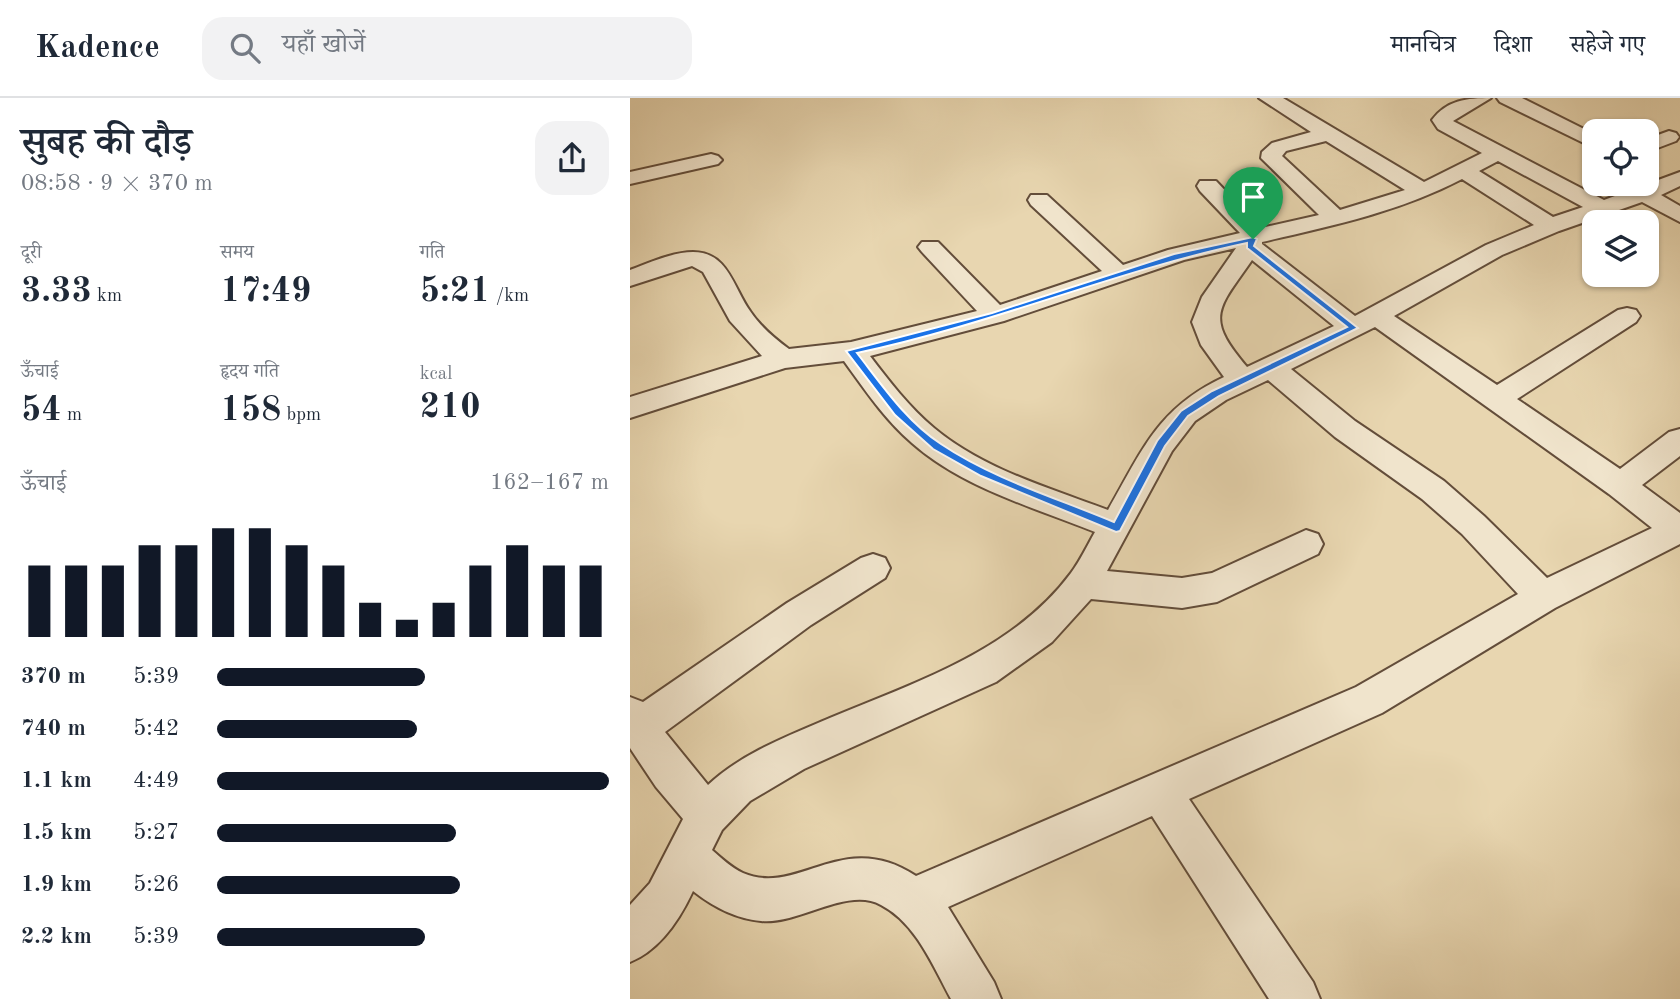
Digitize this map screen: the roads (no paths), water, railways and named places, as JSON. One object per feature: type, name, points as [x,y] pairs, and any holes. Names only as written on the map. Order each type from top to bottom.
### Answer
[{"type":"street","points":[[1269,98],[1423,191]]},
{"type":"street","points":[[1481,98],[1453,110],[1442,120],[1445,125],[1599,207]]},
{"type":"street","points":[[1507,98],[1582,136]]},
{"type":"street","points":[[1328,134],[1279,147],[1272,152],[1272,158],[1335,218]]},
{"type":"street","points":[[1659,141],[1669,137]]},
{"type":"street","points":[[630,408],[783,359],[851,351],[911,338],[995,315],[1189,252],[1251,243],[1423,191],[1498,153]]},
{"type":"street","points":[[630,178],[711,160]]},
{"type":"street","points":[[1464,171],[1550,226]]},
{"type":"street","points":[[1659,187],[1680,178]]},
{"type":"street","points":[[1208,186],[1251,230],[1251,243],[1206,312],[1203,326],[1212,344],[1433,489],[1473,525],[1543,597]]},
{"type":"street","points":[[630,939],[666,899],[707,815],[736,787],[790,755],[983,670],[1040,631],[1083,584],[1161,444],[1185,414],[1216,393],[1258,375],[1364,321],[1493,250],[1599,207],[1637,196]]},
{"type":"street","points":[[1647,196],[1680,215]]},
{"type":"street","points":[[1039,200],[1119,274]]},
{"type":"street","points":[[913,900],[1369,700],[1543,597],[1679,530],[1620,485],[1496,399],[1364,321],[1251,243]]},
{"type":"street","points":[[930,247],[995,315]]},
{"type":"street","points":[[630,278],[675,262],[692,259],[703,261],[713,267],[738,315],[759,340],[783,359]]},
{"type":"street","points":[[1496,399],[1627,316]]},
{"type":"street","points":[[851,351],[898,413],[936,446],[985,473],[1116,527]]},
{"type":"street","points":[[1620,485],[1680,440]]},
{"type":"street","points":[[1083,584],[1182,593],[1217,587],[1306,544]]},
{"type":"street","points":[[707,815],[670,773],[634,721],[873,568]]},
{"type":"street","points":[[1160,792],[1296,999]]},
{"type":"street","points":[[688,858],[714,880],[742,895],[777,899],[835,881],[878,878],[913,900],[977,999]]}]
